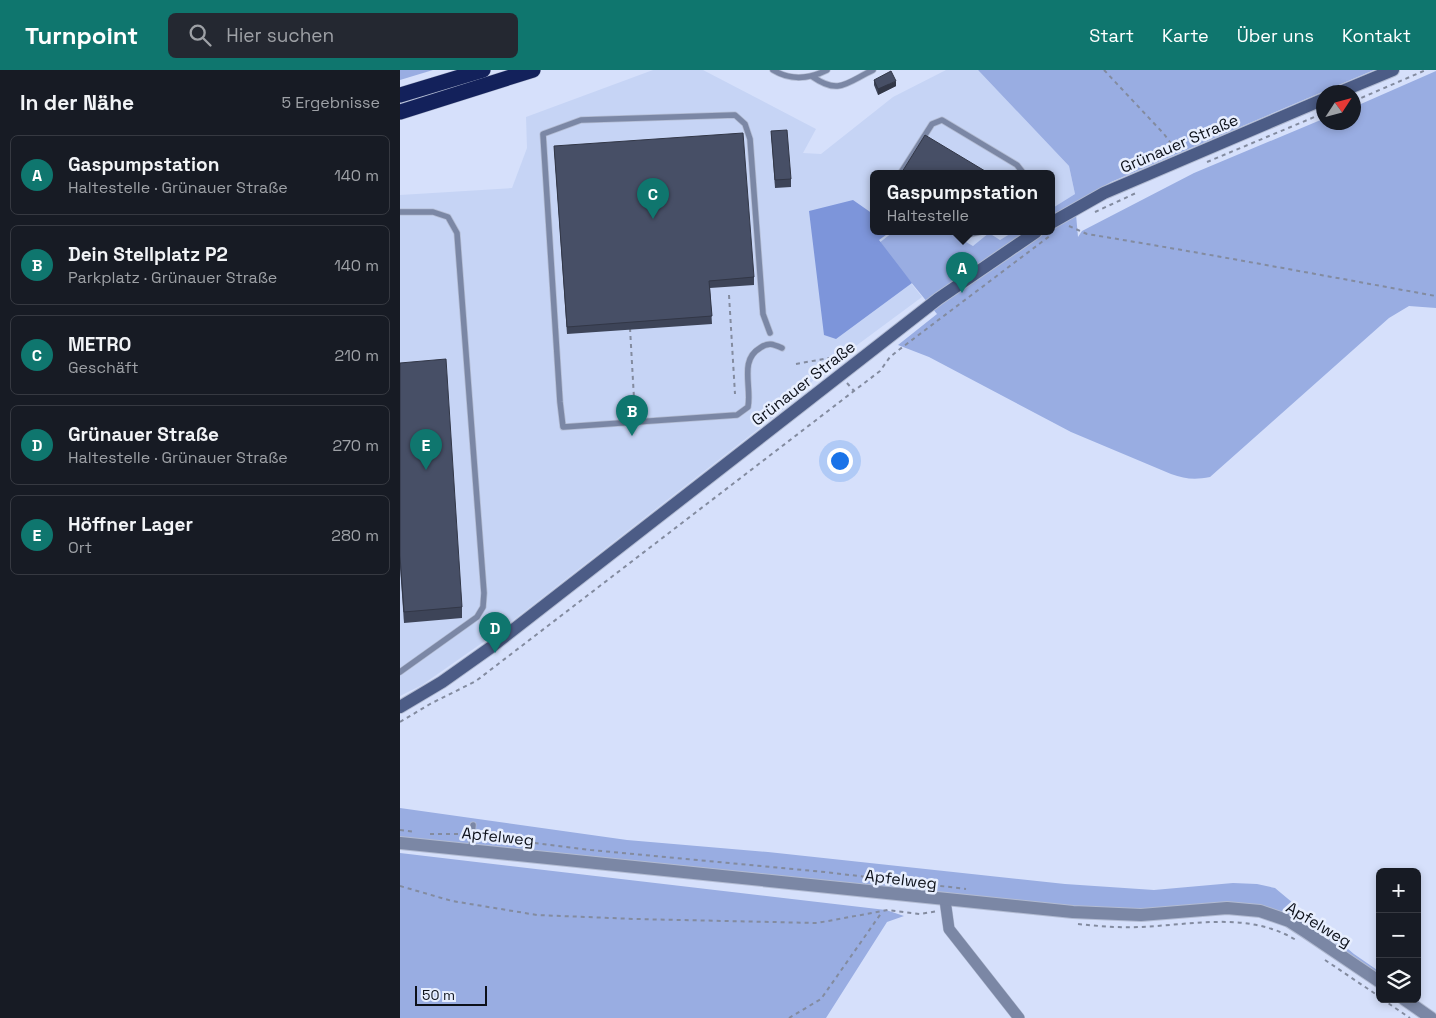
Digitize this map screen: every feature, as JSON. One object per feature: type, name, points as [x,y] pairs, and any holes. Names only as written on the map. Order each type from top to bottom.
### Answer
[{"type":"highway","points":[[400,95],[483,70]]},
{"type":"highway","points":[[400,112],[533,70]]},
{"type":"main road","points":[[1357,85],[1393,70]]},
{"type":"main road","name":"Grünauer Straße","points":[[1061,221],[1138,178],[1316,102]]},
{"type":"main road","name":"Grünauer Straße","points":[[400,706],[448,678],[490,648],[963,280],[1031,235]]},
{"type":"street","name":"Apfelweg","points":[[400,843],[945,900],[1111,915],[1141,915],[1227,908],[1260,911],[1289,921],[1376,979]]},
{"type":"street","points":[[945,900],[949,929],[1019,1018]]},
{"type":"street","points":[[1409,1003],[1430,1018]]},
{"type":"lane","points":[[773,70],[794,78],[813,77],[827,70]]},
{"type":"lane","points":[[813,77],[826,86],[835,88],[873,70]]},
{"type":"lane","points":[[770,333],[763,314],[750,139],[744,124],[735,115],[581,120],[543,134],[563,427],[737,415],[748,407],[750,388],[747,370],[749,358],[755,350],[771,344],[782,348]]},
{"type":"lane","points":[[903,170],[932,124],[942,120],[1017,165],[1021,170]]},
{"type":"lane","points":[[400,212],[433,212],[448,217],[457,233],[484,593],[483,607],[477,618],[400,672]]},
{"type":"lane","points":[[471,850],[473,825]]},
{"type":"path","points":[[1104,70],[1164,134],[1174,149]]},
{"type":"path","points":[[1361,98],[1426,70]]},
{"type":"path","points":[[1207,162],[1316,116]]},
{"type":"path","points":[[1094,212],[1140,190]]},
{"type":"path","points":[[1061,221],[1087,234],[1238,258],[1318,276],[1436,296]]},
{"type":"path","points":[[400,722],[430,704],[476,681],[880,372],[890,357],[1043,235]]},
{"type":"path","points":[[728,295],[735,394]]},
{"type":"path","points":[[630,322],[636,422]]},
{"type":"path","points":[[796,364],[829,358],[854,391]]},
{"type":"path","points":[[400,886],[452,901],[537,915],[635,920],[817,923],[888,910],[920,914]]},
{"type":"path","points":[[789,1018],[821,999],[882,912]]},
{"type":"path","points":[[1388,1003],[1410,1018]]},
{"type":"shaded area","points":[[400,70],[433,70],[400,80]]},
{"type":"shaded area","points":[[653,70],[703,70],[816,129],[803,153],[821,154],[893,97],[946,70],[978,70],[1069,166],[1075,194],[1055,206],[1055,170],[870,170],[870,235],[889,235],[879,243],[922,297],[822,371],[794,401],[502,629],[422,685],[400,696],[400,195],[512,188],[527,148],[526,117]]},
{"type":"shaded area","points":[[978,70],[1374,70],[1339,85],[1316,85],[1316,95],[1111,182],[1075,203],[1078,237],[1082,231],[1194,173],[1316,122],[1316,130],[1361,130],[1361,104],[1436,71],[1436,308],[1409,306],[1389,318],[1210,477],[1195,479],[1171,474],[1071,432],[929,357],[898,345],[937,314],[879,243],[889,235],[954,235],[973,246],[987,235],[992,235],[1000,240],[1008,235],[1055,235],[1055,206],[1075,194],[1069,166]]},
{"type":"shaded area","points":[[853,200],[870,212],[870,235],[886,235],[879,240],[912,283],[836,339],[824,335],[809,211]]},
{"type":"shaded area","points":[[954,235],[1008,235],[1000,240],[973,246]]},
{"type":"shaded area","points":[[400,808],[627,840],[768,852],[1065,884],[1154,890],[1233,883],[1257,884],[1275,888],[1354,954],[1376,969],[1376,974],[1273,909],[1249,904],[1237,903],[1146,909],[1094,909],[400,838]]},
{"type":"shaded area","points":[[400,853],[886,910],[904,916],[887,922],[826,1018],[400,1018]]},
{"type":"building","points":[[891,71],[896,81],[878,89],[874,80]]},
{"type":"building","points":[[787,130],[791,179],[775,180],[771,131]]},
{"type":"building","points":[[743,133],[754,277],[709,281],[712,316],[567,327],[554,146]]},
{"type":"building","points":[[925,135],[983,170],[903,170]]},
{"type":"building","points":[[446,359],[462,607],[404,612],[400,556],[400,363]]},
{"type":"place","name":"METRO","points":[[653,219]]},
{"type":"place","name":"Gaspumpstation","points":[[962,293]]},
{"type":"place","name":"Dein Stellplatz P2","points":[[632,436]]},
{"type":"place","name":"Höffner Lager","points":[[426,470]]},
{"type":"place","name":"Grünauer Straße","points":[[495,653]]}]
